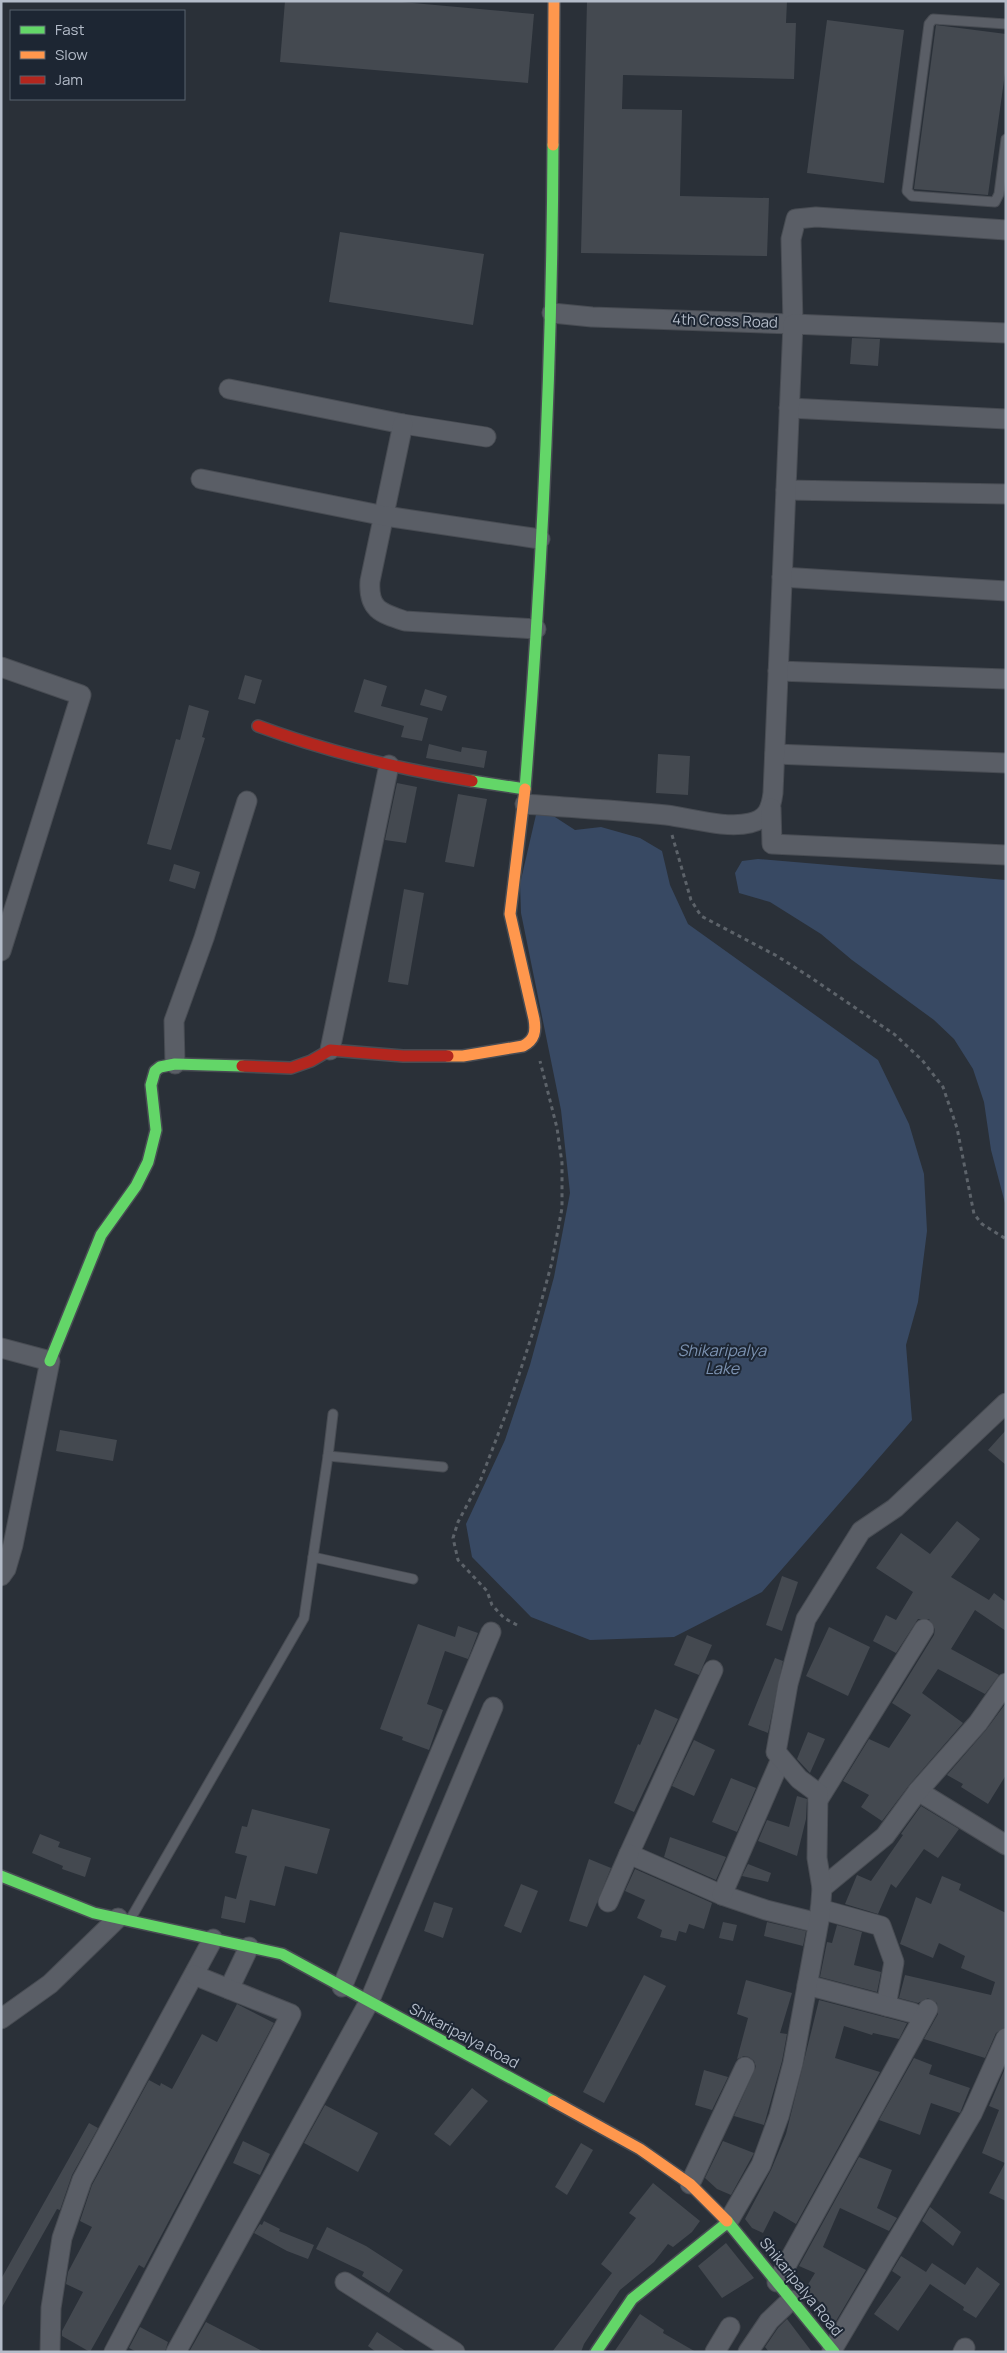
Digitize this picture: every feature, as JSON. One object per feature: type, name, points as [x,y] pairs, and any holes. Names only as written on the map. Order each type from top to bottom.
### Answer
[{"type":"street","points":[[1,1576],[6,1569],[14,1545],[50,1361],[64,1332],[88,1263],[101,1235],[136,1186],[148,1162],[156,1130],[151,1085],[155,1071],[160,1067],[175,1064],[291,1068],[311,1061],[330,1050],[403,1056],[463,1056],[523,1046],[530,1044],[534,1038],[534,1020],[510,914],[525,796],[536,629],[552,313],[554,1]]},
{"type":"street","name":"4th Cross Road","points":[[552,313],[592,317],[793,324],[791,246],[796,219],[816,217],[1006,230]]},
{"type":"street","points":[[1006,333],[793,324],[772,808],[772,844],[1006,855]]},
{"type":"street","points":[[229,389],[403,424],[486,437]]},
{"type":"street","points":[[789,408],[1006,419]]},
{"type":"street","points":[[403,424],[370,581],[369,596],[374,607],[387,615],[405,621],[536,629]]},
{"type":"street","points":[[201,480],[385,516],[540,538]]},
{"type":"street","points":[[786,490],[1006,494]]},
{"type":"street","points":[[782,577],[1006,591]]},
{"type":"street","points":[[1,666],[82,695],[1,952]]},
{"type":"street","points":[[778,672],[1006,679]]},
{"type":"street","points":[[258,726],[333,752],[525,796],[736,825],[751,823],[764,817],[772,808]]},
{"type":"street","points":[[775,754],[1006,763]]},
{"type":"street","points":[[330,1050],[390,766]]},
{"type":"street","points":[[175,1064],[174,1021],[204,938],[247,801]]},
{"type":"street","points":[[1,1348],[50,1361]]},
{"type":"street","points":[[596,2352],[632,2299],[728,2222],[760,2165],[779,2116],[793,2062],[819,1916],[822,1888],[817,1858],[818,1794],[799,1779],[776,1752],[788,1684],[806,1619],[861,1531],[895,1508],[1006,1403]]},
{"type":"street","points":[[818,1800],[924,1629]]},
{"type":"street","points":[[342,1987],[491,1632]]},
{"type":"street","points":[[608,1902],[628,1854],[713,1670]]},
{"type":"street","points":[[822,1888],[885,1836],[918,1791],[978,1723],[1006,1684]]},
{"type":"street","points":[[176,2352],[370,2002],[493,1707]]},
{"type":"street","points":[[722,1895],[781,1759]]},
{"type":"street","points":[[918,1791],[1006,1844]]},
{"type":"street","points":[[628,1854],[722,1895],[766,1910],[881,1926],[894,1962],[886,2006]]},
{"type":"street","name":"Shikaripalya Road","points":[[1,1876],[94,1913],[282,1954],[640,2149],[690,2184],[728,2222],[833,2351]]},
{"type":"street","points":[[1,2019],[50,1984],[124,1920]]},
{"type":"street","points":[[50,2352],[51,2308],[62,2238],[82,2180],[213,1939]]},
{"type":"street","points":[[229,1989],[249,1947]]},
{"type":"street","points":[[114,2352],[291,2014],[194,1975]]},
{"type":"street","points":[[777,2282],[920,2011],[886,2006],[807,1985]]},
{"type":"street","points":[[833,2351],[972,2114],[1006,2038]]},
{"type":"street","points":[[690,2184],[745,2068]]},
{"type":"street","points":[[345,2282],[455,2352]]},
{"type":"street","points":[[748,2352],[768,2321],[791,2300]]},
{"type":"street","points":[[714,2352],[730,2327]]},
{"type":"lane","points":[[1006,24],[933,19],[930,24],[908,192],[912,196],[995,202],[999,194],[1006,139]]},
{"type":"lane","points":[[124,1920],[304,1618],[333,1414]]},
{"type":"lane","points":[[328,1456],[443,1467]]},
{"type":"lane","points":[[313,1557],[412,1579]]},
{"type":"path","points":[[665,815],[691,900],[701,916],[777,956],[813,978],[894,1034],[922,1060],[943,1087],[957,1128],[974,1214],[982,1224],[1006,1239]]},
{"type":"path","points":[[517,1625],[504,1618],[492,1605],[487,1591],[458,1560],[453,1538],[458,1522],[481,1479],[508,1411],[533,1332],[552,1262],[562,1208],[562,1163],[558,1128],[539,1059],[530,1044]]},
{"type":"water","name":"Shikaripalya Lake","points":[[538,806],[575,830],[601,827],[640,838],[662,851],[670,885],[688,924],[878,1060],[909,1124],[924,1174],[927,1231],[918,1302],[906,1345],[912,1420],[762,1592],[674,1637],[590,1640],[531,1617],[472,1557],[466,1524],[505,1440],[530,1365],[554,1277],[570,1193],[561,1110],[521,913],[520,884]]},
{"type":"water","points":[[758,859],[1006,880],[1006,1207],[991,1150],[984,1102],[973,1069],[954,1039],[934,1020],[852,960],[821,934],[770,902],[739,893],[735,873],[742,861]]},
{"type":"building","points":[[285,1],[391,1],[534,14],[528,83],[280,62]]},
{"type":"building","points":[[587,1],[787,1],[786,23],[796,23],[794,79],[623,75],[622,109],[682,110],[680,196],[769,198],[767,256],[581,253]]},
{"type":"building","points":[[827,20],[904,30],[884,183],[807,173]]},
{"type":"building","points":[[936,25],[1006,34],[1006,66],[988,195],[914,189]]},
{"type":"building","points":[[340,232],[484,254],[473,325],[329,302]]},
{"type":"building","points":[[852,338],[880,339],[878,366],[850,364]]},
{"type":"building","points":[[245,675],[262,680],[255,704],[238,699]]},
{"type":"building","points":[[364,679],[387,686],[381,706],[428,718],[422,741],[401,737],[404,726],[354,712]]},
{"type":"building","points":[[425,689],[447,696],[442,711],[420,705]]},
{"type":"building","points":[[189,705],[209,711],[202,737],[205,738],[171,850],[147,844],[176,739],[180,740]]},
{"type":"building","points":[[429,744],[461,752],[462,747],[487,751],[484,768],[426,758]]},
{"type":"building","points":[[658,754],[690,756],[688,795],[656,793]]},
{"type":"building","points":[[397,783],[417,787],[406,843],[385,840]]},
{"type":"building","points":[[458,794],[487,799],[474,867],[445,862]]},
{"type":"building","points":[[174,864],[200,872],[195,889],[169,881]]},
{"type":"building","points":[[404,889],[424,893],[408,985],[388,982]]},
{"type":"building","points":[[60,1430],[117,1440],[113,1461],[56,1451]]},
{"type":"building","points":[[1006,1430],[1006,1465],[988,1450]]},
{"type":"building","points":[[957,1521],[980,1539],[951,1577],[989,1600],[994,1593],[1006,1602],[1006,1631],[975,1610],[951,1649],[999,1675],[985,1694],[938,1669],[922,1693],[963,1723],[910,1784],[882,1821],[861,1807],[869,1795],[843,1781],[869,1739],[889,1748],[911,1715],[892,1703],[934,1635],[935,1629],[929,1619],[918,1619],[896,1653],[873,1641],[886,1615],[896,1620],[913,1592],[876,1568],[901,1533],[930,1554]]},
{"type":"building","points":[[782,1576],[798,1582],[782,1631],[766,1625]]},
{"type":"building","points":[[418,1624],[455,1637],[458,1626],[478,1633],[468,1659],[445,1651],[427,1704],[443,1710],[429,1750],[402,1740],[403,1737],[380,1729]]},
{"type":"building","points":[[829,1627],[870,1647],[848,1696],[806,1676]]},
{"type":"building","points":[[687,1635],[712,1645],[699,1675],[674,1665]]},
{"type":"building","points":[[775,1658],[783,1661],[768,1733],[748,1725]]},
{"type":"building","points":[[1006,1703],[1006,1775],[988,1804],[961,1787],[963,1784],[947,1775],[986,1730]]},
{"type":"building","points":[[655,1709],[678,1719],[634,1812],[614,1803],[638,1744],[640,1745]]},
{"type":"building","points":[[808,1732],[825,1739],[810,1773],[797,1759]]},
{"type":"building","points":[[694,1740],[715,1750],[694,1796],[672,1786]]},
{"type":"building","points":[[731,1778],[756,1788],[737,1832],[712,1822]]},
{"type":"building","points":[[797,1796],[807,1799],[806,1819],[797,1856],[758,1841],[767,1820],[789,1827]]},
{"type":"building","points":[[921,1806],[959,1829],[938,1858],[924,1849],[896,1888],[891,1884],[878,1914],[845,1904],[857,1875],[871,1881]]},
{"type":"building","points":[[252,1809],[330,1829],[317,1874],[285,1866],[275,1906],[250,1900],[245,1923],[221,1918],[225,1896],[236,1899],[247,1856],[235,1853],[242,1826],[247,1827]]},
{"type":"building","points":[[40,1834],[60,1842],[58,1847],[91,1858],[85,1877],[62,1869],[63,1866],[32,1853]]},
{"type":"building","points":[[670,1837],[726,1857],[716,1880],[664,1857]]},
{"type":"building","points":[[589,1859],[611,1868],[587,1927],[569,1921]]},
{"type":"building","points":[[748,1864],[771,1873],[768,1882],[742,1876]]},
{"type":"building","points":[[635,1869],[712,1903],[704,1929],[689,1924],[686,1933],[679,1931],[676,1941],[660,1937],[662,1930],[637,1918],[645,1900],[625,1891]]},
{"type":"building","points":[[942,1876],[961,1884],[959,1890],[1006,1913],[1006,2027],[996,2033],[985,2058],[924,2039],[938,2014],[937,2003],[928,1998],[918,2003],[899,1998],[905,1975],[991,1995],[995,1982],[961,1968],[965,1956],[939,1943],[933,1958],[900,1944],[916,1897],[931,1904]]},
{"type":"building","points":[[521,1884],[538,1891],[521,1933],[504,1926]]},
{"type":"building","points":[[434,1902],[453,1908],[443,1938],[424,1931]]},
{"type":"building","points":[[723,1922],[737,1925],[733,1941],[719,1938]]},
{"type":"building","points":[[767,1922],[806,1931],[803,1946],[764,1936]]},
{"type":"building","points":[[837,1925],[862,1932],[854,1965],[881,1972],[877,1992],[820,1977],[827,1942],[832,1943]]},
{"type":"building","points":[[644,1975],[666,1986],[604,2103],[583,2092]]},
{"type":"building","points":[[746,1980],[792,1993],[780,2033],[787,2034],[782,2061],[764,2125],[734,2116],[756,2067],[754,2061],[749,2057],[744,2056],[737,2059],[748,2018],[737,2014]]},
{"type":"building","points":[[819,2000],[907,2023],[899,2039],[873,2033],[872,2035],[844,2026],[835,2058],[880,2072],[796,2224],[774,2211],[763,2233],[752,2228],[745,2219],[771,2170],[786,2134]]},
{"type":"building","points":[[237,2004],[274,2023],[144,2268],[139,2265],[90,2352],[62,2336],[62,2331],[83,2292],[66,2284],[68,2272],[92,2227],[80,2221],[92,2185],[149,2080],[160,2086],[161,2083],[172,2089],[202,2034],[217,2042]]},
{"type":"building","points":[[914,2058],[932,2065],[929,2074],[970,2088],[960,2113],[931,2103],[920,2135],[879,2120]]},
{"type":"building","points":[[1006,2066],[1006,2201],[989,2193],[1005,2163],[982,2153],[999,2110],[989,2106]]},
{"type":"building","points":[[704,2070],[728,2077],[712,2110],[695,2105]]},
{"type":"building","points":[[472,2088],[488,2101],[450,2146],[434,2134]]},
{"type":"building","points":[[325,2105],[378,2133],[358,2172],[304,2143]]},
{"type":"building","points":[[89,2123],[98,2128],[72,2175],[60,2210],[57,2209],[1,2309],[1,2279]]},
{"type":"building","points":[[243,2141],[270,2154],[260,2175],[233,2163]]},
{"type":"building","points":[[723,2141],[754,2153],[731,2195],[717,2189],[705,2178]]},
{"type":"building","points":[[581,2143],[593,2150],[567,2195],[555,2187]]},
{"type":"building","points":[[859,2157],[892,2170],[877,2208],[897,2218],[889,2231],[840,2208],[823,2247],[866,2270],[836,2321],[822,2313],[817,2308],[820,2302],[804,2291],[815,2273],[799,2266]]},
{"type":"building","points":[[653,2183],[700,2221],[692,2232],[673,2247],[668,2244],[654,2262],[620,2290],[584,2344],[581,2352],[552,2352],[612,2273],[601,2264],[636,2218],[629,2213]]},
{"type":"building","points":[[930,2207],[961,2232],[953,2246],[922,2221]]},
{"type":"building","points":[[264,2221],[280,2229],[279,2231],[314,2245],[308,2259],[287,2251],[254,2233]]},
{"type":"building","points":[[327,2227],[366,2246],[403,2270],[389,2293],[362,2276],[364,2272],[316,2249]]},
{"type":"building","points":[[726,2243],[754,2278],[722,2298],[698,2266]]},
{"type":"building","points":[[901,2256],[926,2272],[932,2263],[965,2285],[977,2267],[1000,2284],[976,2318],[963,2310],[964,2307],[930,2284],[898,2331],[874,2314],[901,2277],[892,2271]]},
{"type":"building","points":[[640,2314],[664,2330],[663,2333],[696,2352],[614,2352]]},
{"type":"building","points":[[787,2319],[812,2352],[769,2352],[765,2347],[778,2328]]},
{"type":"building","points":[[206,2322],[264,2352],[189,2352]]},
{"type":"building","points":[[140,2327],[168,2342],[165,2352],[137,2352],[129,2348]]},
{"type":"building","points":[[377,2332],[407,2352],[376,2352],[368,2346]]},
{"type":"traffic: fast","points":[[472,781],[525,789],[545,467],[551,306],[553,145]]},
{"type":"traffic: fast","points":[[50,1361],[101,1235],[136,1186],[148,1162],[156,1130],[151,1085],[155,1071],[160,1067],[175,1064],[242,1066]]},
{"type":"traffic: fast","points":[[1,1876],[94,1913],[282,1954],[553,2101]]},
{"type":"traffic: fast","points":[[727,2221],[834,2352]]},
{"type":"traffic: fast","points":[[596,2352],[632,2299],[728,2222]]},
{"type":"traffic: slow","points":[[553,145],[554,1]]},
{"type":"traffic: slow","points":[[448,1056],[463,1056],[523,1046],[534,1035],[534,1019],[510,914],[525,789]]},
{"type":"traffic: slow","points":[[553,2101],[640,2149],[690,2184],[727,2221]]},
{"type":"traffic: jam","points":[[258,726],[364,759],[472,781]]},
{"type":"traffic: jam","points":[[242,1066],[291,1068],[311,1061],[330,1050],[403,1056],[448,1056]]}]
